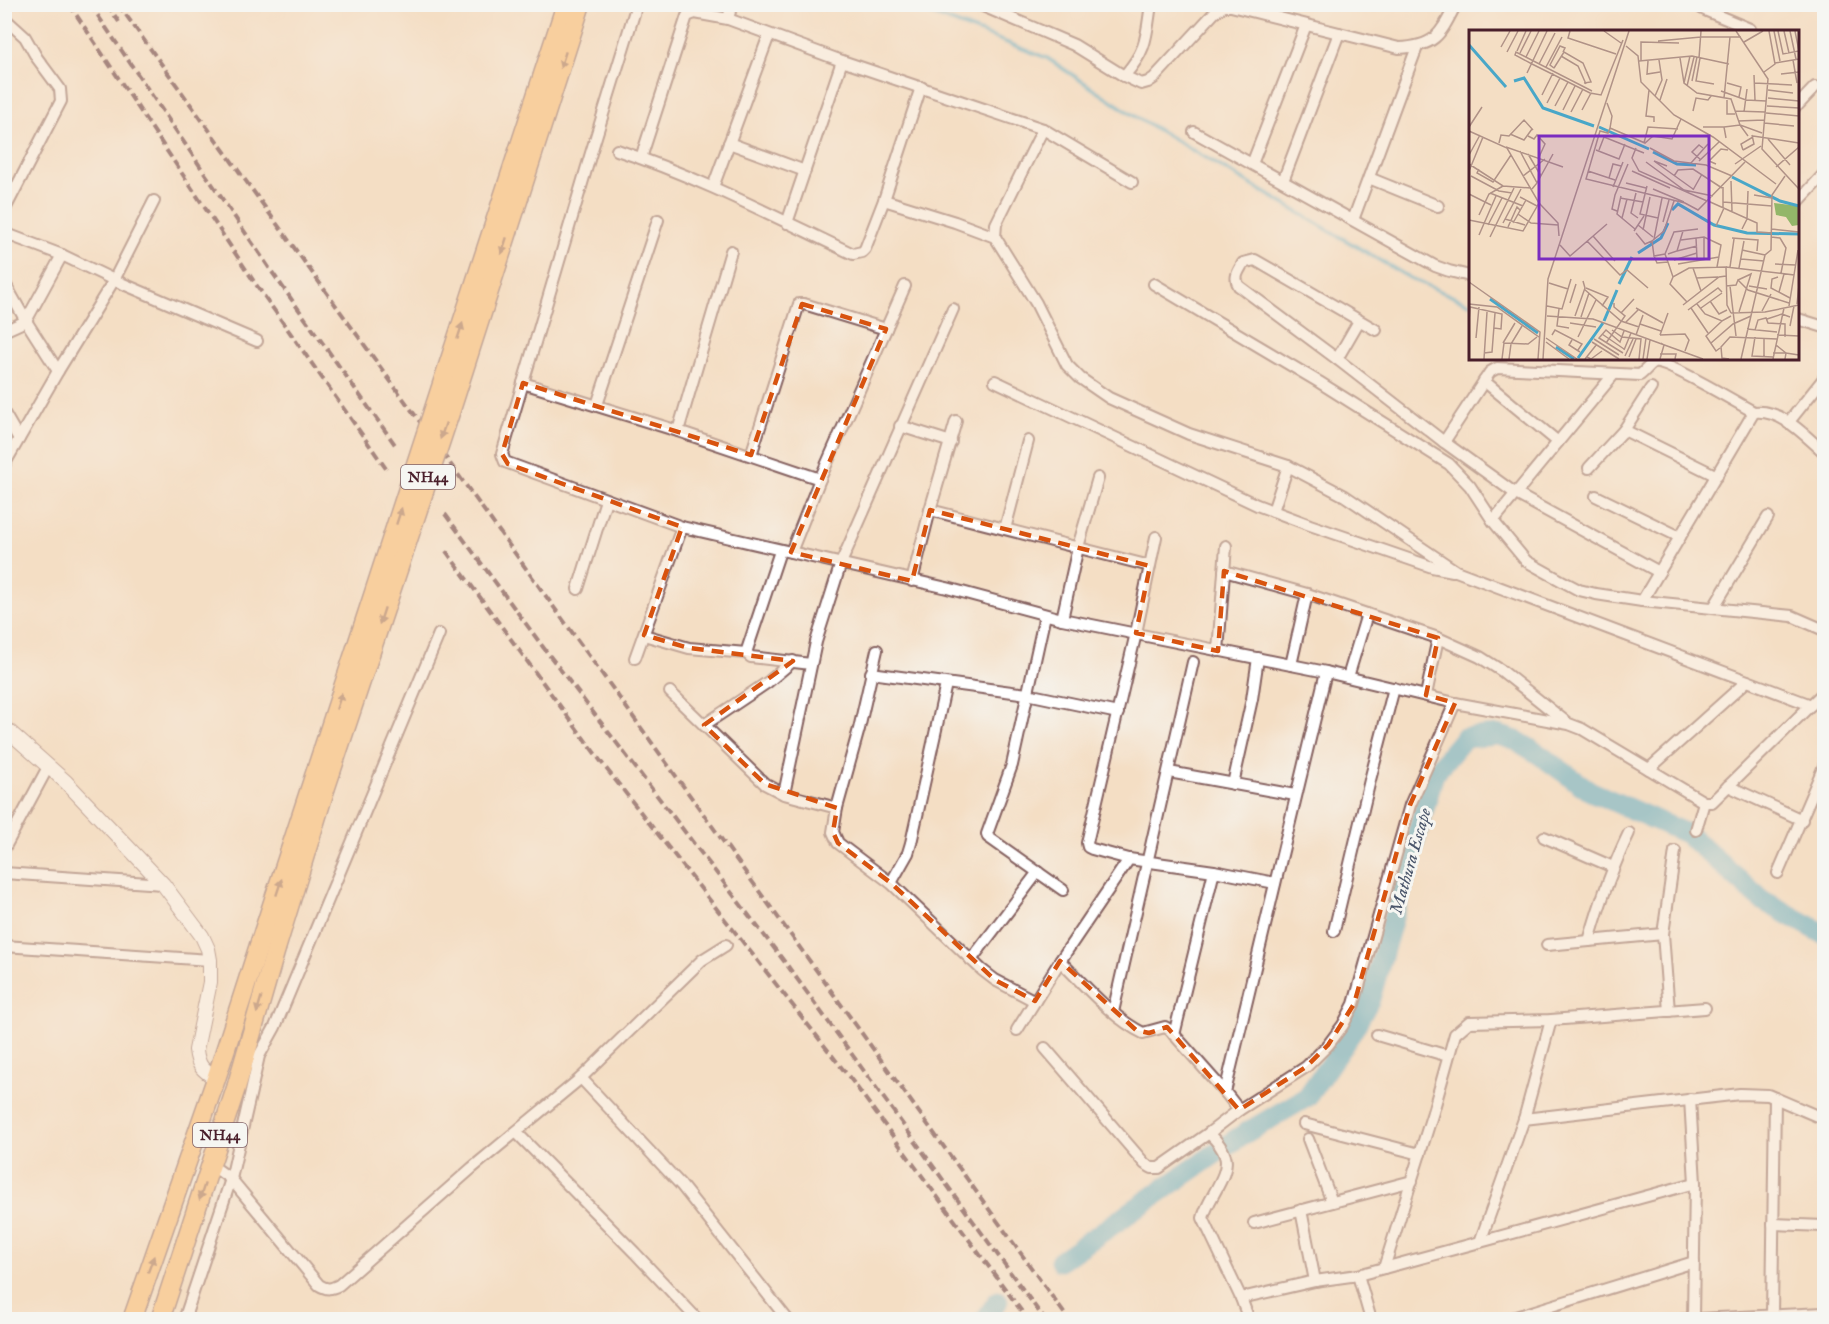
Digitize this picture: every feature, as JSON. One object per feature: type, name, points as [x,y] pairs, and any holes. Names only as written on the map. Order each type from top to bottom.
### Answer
[{"type":"highway","name":"NH44","points":[[160,1320],[236,1088],[268,946],[566,4]]},
{"type":"highway","name":"NH44","points":[[132,1320],[216,1079],[325,790],[450,413],[581,4]]},
{"type":"street","points":[[638,4],[591,153],[502,454],[502,458],[508,464],[682,527],[947,588],[1062,619],[1326,672],[1455,703],[1569,724],[1582,729],[1704,802],[1712,802],[1819,699]]},
{"type":"street","points":[[728,19],[732,4]]},
{"type":"street","points":[[978,4],[1074,45],[1141,84],[1148,82],[1215,12],[1224,6],[1241,7],[1399,48],[1417,47],[1430,42],[1441,33],[1456,4]]},
{"type":"street","points":[[1124,76],[1137,62],[1142,52],[1146,41],[1151,4]]},
{"type":"street","points":[[1700,4],[1701,8],[1750,29]]},
{"type":"street","points":[[641,158],[687,16],[695,13],[728,19],[842,61],[1042,129],[1132,183]]},
{"type":"street","points":[[4,18],[25,37],[60,89],[61,101],[4,212]]},
{"type":"street","points":[[1252,164],[1306,25]]},
{"type":"street","points":[[1283,181],[1340,33]]},
{"type":"street","points":[[712,187],[770,35]]},
{"type":"street","points":[[1353,220],[1417,47]]},
{"type":"street","points":[[787,223],[842,61]]},
{"type":"street","points":[[617,150],[712,187],[852,254],[857,254],[865,249],[884,200],[921,87]]},
{"type":"street","points":[[1799,103],[1815,87]]},
{"type":"street","points":[[1042,129],[996,224],[995,237],[1036,303],[1067,365],[1080,378],[1109,398],[1189,434],[1288,466],[1345,496],[1456,571]]},
{"type":"street","points":[[1194,132],[1436,266],[1449,272],[1469,276]]},
{"type":"street","points":[[729,143],[805,171]]},
{"type":"street","points":[[1799,200],[1824,174]]},
{"type":"street","points":[[1369,178],[1438,206]]},
{"type":"street","points":[[884,200],[995,237]]},
{"type":"street","points":[[4,465],[114,280],[154,201]]},
{"type":"street","points":[[597,405],[658,220]]},
{"type":"street","points":[[4,233],[62,255],[114,280],[257,341]]},
{"type":"street","points":[[678,431],[731,251]]},
{"type":"street","points":[[4,331],[26,321],[62,255]]},
{"type":"street","points":[[1376,330],[1255,260],[1244,263],[1236,275],[1236,282],[1239,286],[1516,494],[1659,572]]},
{"type":"street","points":[[4,282],[58,371]]},
{"type":"street","points":[[1154,284],[1319,382],[1449,464],[1470,486],[1493,521],[1526,561],[1562,582],[1579,590],[1642,601],[1792,616],[1824,630]]},
{"type":"street","points":[[746,653],[785,551],[820,479],[905,286]]},
{"type":"street","points":[[751,455],[799,304],[886,329]]},
{"type":"street","points":[[784,794],[816,642],[841,563],[953,309]]},
{"type":"street","points":[[1799,320],[1824,327]]},
{"type":"street","points":[[1337,358],[1359,321]]},
{"type":"street","points":[[1444,442],[1490,372],[1497,368],[1640,375],[1652,363],[1656,363],[1675,369],[1754,412],[1764,411],[1776,414],[1824,452]]},
{"type":"street","points":[[1493,521],[1614,374]]},
{"type":"street","points":[[1788,423],[1824,378]]},
{"type":"street","points":[[995,381],[1273,511],[1432,567],[1456,571],[1747,681],[1819,699]]},
{"type":"street","points":[[1484,381],[1558,442]]},
{"type":"street","points":[[523,383],[678,431],[820,479]]},
{"type":"street","points":[[1588,468],[1624,430],[1651,388]]},
{"type":"street","points":[[1642,601],[1754,412]]},
{"type":"street","points":[[4,413],[19,440]]},
{"type":"street","points":[[912,581],[956,421]]},
{"type":"street","points":[[900,426],[951,442]]},
{"type":"street","points":[[1624,430],[1717,476]]},
{"type":"street","points":[[1005,529],[1028,441]]},
{"type":"street","points":[[1273,511],[1288,466]]},
{"type":"street","points":[[1062,619],[1078,547],[1098,478]]},
{"type":"street","points":[[1596,496],[1680,537]]},
{"type":"street","points":[[578,589],[606,500]]},
{"type":"street","points":[[930,510],[1150,566]]},
{"type":"street","points":[[1714,607],[1768,517]]},
{"type":"street","points":[[635,658],[682,527]]},
{"type":"street","points":[[1156,537],[1087,843],[1088,847],[1129,859],[1214,871],[1275,883]]},
{"type":"street","points":[[1218,651],[1226,546]]},
{"type":"street","points":[[1224,572],[1307,594],[1438,638],[1480,657],[1502,671],[1569,724]]},
{"type":"street","points":[[1291,665],[1307,594]]},
{"type":"street","points":[[1348,677],[1367,614]]},
{"type":"street","points":[[1045,615],[1011,771],[987,834],[988,837],[1063,890]]},
{"type":"street","points":[[184,1320],[231,1179],[259,1056],[275,1027],[439,634]]},
{"type":"street","points":[[644,635],[689,648],[746,653],[751,657],[811,664]]},
{"type":"street","points":[[1426,695],[1438,638]]},
{"type":"street","points":[[877,650],[833,832],[838,843],[891,883],[971,960],[995,980],[1035,1001]]},
{"type":"street","points":[[1233,784],[1252,699],[1258,658]]},
{"type":"street","points":[[704,725],[768,682],[793,662]]},
{"type":"street","points":[[1113,1011],[1193,662]]},
{"type":"street","points":[[1225,1092],[1326,672]]},
{"type":"street","points":[[871,673],[1027,694],[1118,712]]},
{"type":"street","points":[[1649,769],[1747,681]]},
{"type":"street","points":[[891,883],[911,843],[946,684]]},
{"type":"street","points":[[1334,931],[1394,688]]},
{"type":"street","points":[[670,692],[765,784],[784,794],[837,808]]},
{"type":"street","points":[[1045,1048],[1144,1164],[1152,1168],[1159,1168],[1212,1136],[1239,1110],[1306,1067],[1328,1045],[1343,1025],[1354,1004],[1410,805],[1455,703]]},
{"type":"street","points":[[4,727],[66,782],[163,884],[202,936],[210,960],[210,982],[195,1050],[202,1069],[216,1079]]},
{"type":"street","points":[[1778,873],[1824,766]]},
{"type":"street","points":[[4,849],[48,767]]},
{"type":"street","points":[[1169,772],[1295,795]]},
{"type":"street","points":[[1728,786],[1802,820]]},
{"type":"street","points":[[1696,830],[1704,802]]},
{"type":"street","points":[[1589,941],[1612,867],[1629,833]]},
{"type":"street","points":[[1544,837],[1612,867]]},
{"type":"street","points":[[1669,1011],[1663,934],[1675,851]]},
{"type":"street","points":[[1017,1030],[1060,961],[1129,859]]},
{"type":"street","points":[[1174,1035],[1214,871]]},
{"type":"street","points":[[971,960],[1038,872]]},
{"type":"street","points":[[4,873],[163,884]]},
{"type":"street","points":[[1547,945],[1663,934]]},
{"type":"street","points":[[211,1165],[231,1179],[319,1285],[325,1289],[332,1289],[581,1078],[702,960],[726,945]]},
{"type":"street","points":[[4,946],[210,960]]},
{"type":"street","points":[[1060,961],[1113,1011],[1143,1033],[1165,1028],[1174,1035],[1239,1110]]},
{"type":"street","points":[[1384,1269],[1455,1034],[1468,1022],[1551,1020],[1705,1008]]},
{"type":"street","points":[[1480,1242],[1524,1119],[1551,1020]]},
{"type":"street","points":[[1377,1035],[1448,1056]]},
{"type":"street","points":[[581,1078],[681,1185],[788,1320]]},
{"type":"street","points":[[1524,1119],[1740,1094],[1768,1095],[1824,1119]]},
{"type":"street","points":[[1772,1315],[1775,1098]]},
{"type":"street","points":[[1690,1099],[1695,1183],[1693,1318]]},
{"type":"street","points":[[1304,1124],[1420,1154]]},
{"type":"street","points":[[516,1132],[698,1320]]},
{"type":"street","points":[[1212,1136],[1225,1154],[1226,1167],[1205,1208],[1203,1218],[1250,1320]]},
{"type":"street","points":[[1308,1139],[1332,1202]]},
{"type":"street","points":[[1254,1222],[1412,1181]]},
{"type":"street","points":[[1241,1298],[1315,1281],[1384,1269],[1695,1183]]},
{"type":"street","points":[[1301,1210],[1315,1281]]},
{"type":"street","points":[[1773,1224],[1824,1226]]},
{"type":"street","points":[[1506,1320],[1694,1262]]},
{"type":"street","points":[[1358,1275],[1371,1320]]},
{"type":"street","points":[[1676,1320],[1824,1313]]},
{"type":"highlighted area","points":[[802,304],[886,329],[791,552],[912,581],[930,510],[1150,566],[1136,633],[1218,651],[1224,571],[1438,638],[1426,695],[1455,703],[1410,805],[1354,1004],[1328,1045],[1306,1067],[1239,1110],[1167,1027],[1149,1033],[1136,1030],[1060,961],[1035,1001],[995,980],[891,883],[838,843],[833,832],[837,808],[765,784],[704,725],[793,661],[689,648],[644,635],[682,527],[508,464],[502,454],[523,383],[751,455]]},
{"type":"waterway","points":[[905,4],[1047,58],[1136,117],[1410,278],[1469,304]]},
{"type":"waterway","name":"Mathura Escape","points":[[1060,1261],[1239,1137],[1307,1097],[1352,1032],[1370,999],[1434,774],[1464,738],[1498,735],[1517,741],[1590,791],[1687,834],[1762,900],[1824,934]]},
{"type":"waterway","name":"Mathura Escape","points":[[985,1320],[998,1301]]},
{"type":"railway","points":[[69,4],[255,283],[387,470]]},
{"type":"railway","points":[[90,4],[272,272],[396,446]]},
{"type":"railway","points":[[107,4],[119,22]]},
{"type":"railway","points":[[118,4],[1069,1320]]},
{"type":"railway","points":[[445,514],[543,647],[787,965],[1045,1320]]},
{"type":"railway","points":[[446,551],[605,767],[853,1082],[1028,1320]]}]
